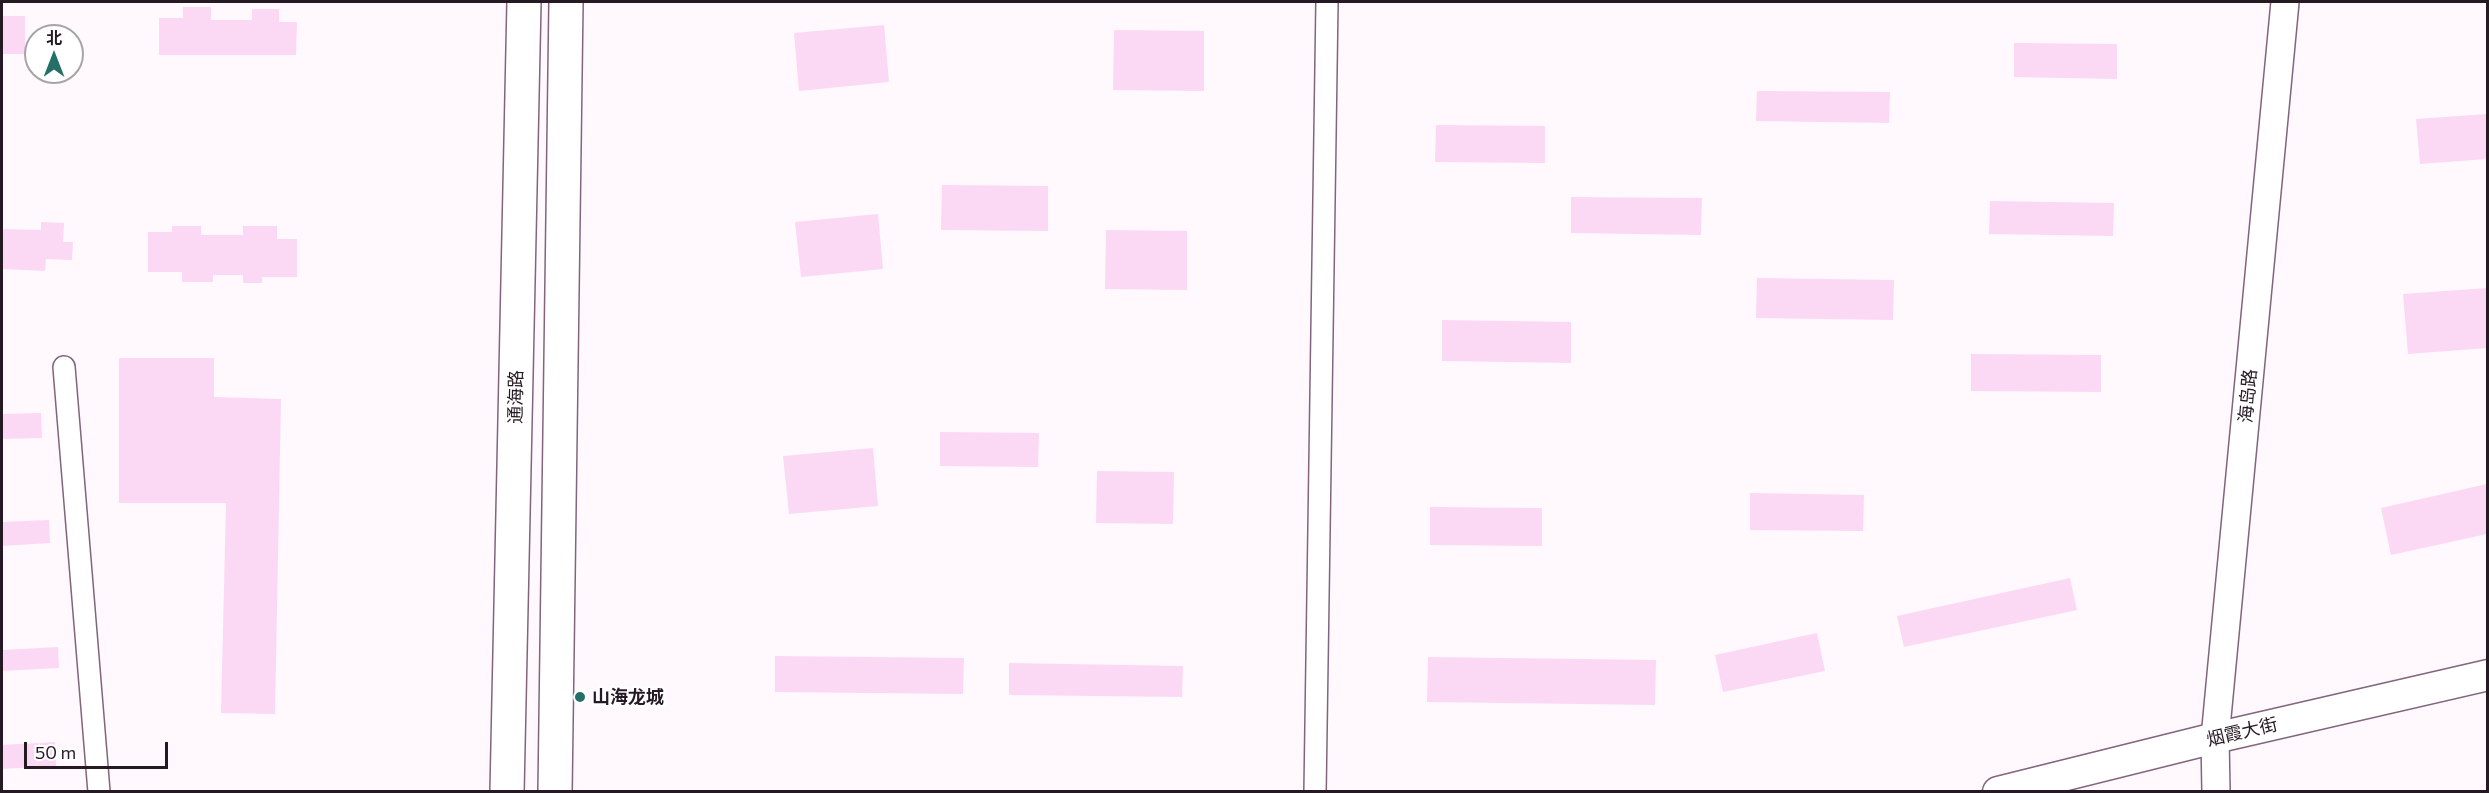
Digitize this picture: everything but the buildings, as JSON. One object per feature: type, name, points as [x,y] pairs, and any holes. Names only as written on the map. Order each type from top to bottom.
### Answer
[{"type":"main road","name":"通海路","points":[[507,792],[524,2]]},
{"type":"main road","points":[[555,792],[566,2]]},
{"type":"main road","name":"烟霞大街","points":[[1998,792],[2215,738],[2487,675]]},
{"type":"street","points":[[1315,792],[1327,2]]},
{"type":"street","name":"海岛路","points":[[2216,792],[2215,738],[2285,2]]},
{"type":"street","points":[[64,367],[99,792]]},
{"type":"place","name":"山海龙城","points":[[580,697]]}]
